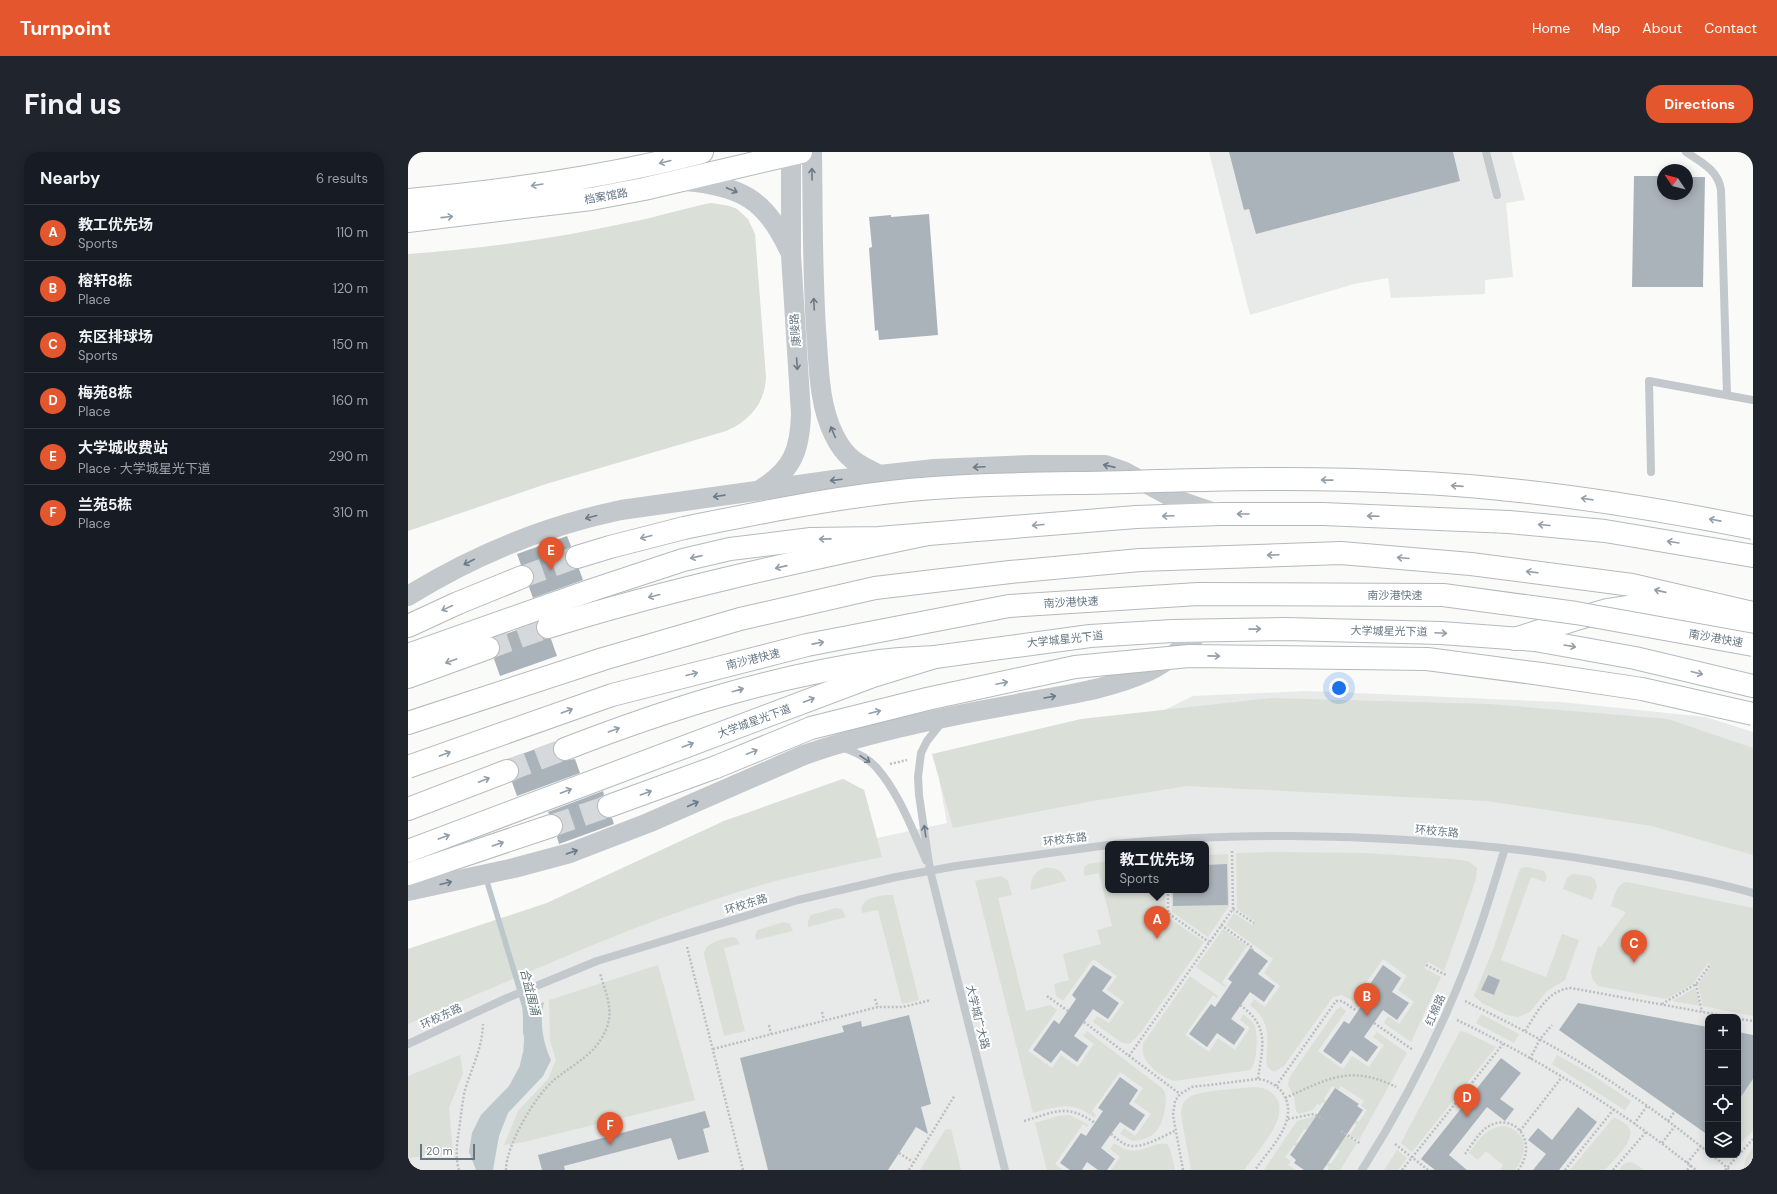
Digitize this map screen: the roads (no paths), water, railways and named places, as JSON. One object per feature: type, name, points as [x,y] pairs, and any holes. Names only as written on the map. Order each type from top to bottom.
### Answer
[{"type":"main road","name":"档案馆路","points":[[408,200],[472,194],[537,185],[610,173],[702,152]]},
{"type":"main road","name":"档案馆路","points":[[408,221],[472,215],[591,199],[680,181],[799,153]]},
{"type":"main road","points":[[577,558],[625,542],[684,528],[814,502],[894,491],[981,486],[1278,479],[1405,482],[1542,493],[1628,504],[1753,528]]},
{"type":"main road","points":[[408,655],[589,591],[684,560],[730,549],[811,539],[879,538],[1136,517],[1221,514],[1323,514],[1509,522],[1605,531],[1753,556]]},
{"type":"main road","points":[[548,626],[635,601],[692,587],[928,534]]},
{"type":"main road","points":[[408,723],[603,659],[740,619],[875,588],[1010,572],[1140,560],[1340,553],[1471,564],[1632,585],[1753,612]]},
{"type":"main road","points":[[408,626],[458,603],[522,577]]},
{"type":"main road","name":"南沙港快速","points":[[408,767],[612,695],[807,645],[1009,606],[1198,594],[1443,595],[1576,613],[1753,645]]},
{"type":"main road","points":[[1515,639],[1607,610],[1633,606],[1669,608],[1753,623]]},
{"type":"main road","name":"大学城星光下道","points":[[408,851],[872,676],[935,657],[1090,636],[1202,630],[1286,629],[1441,632],[1535,640],[1635,658],[1753,686]]},
{"type":"main road","points":[[408,677],[488,648]]},
{"type":"main road","points":[[609,806],[716,767],[811,728],[927,699],[1075,667],[1189,656],[1426,659],[1642,689],[1753,714]]},
{"type":"main road","points":[[565,749],[614,730],[685,706],[760,684],[820,671],[882,661],[935,657]]},
{"type":"main road","points":[[408,809],[507,771]]},
{"type":"main road","points":[[408,874],[551,826]]},
{"type":"street","name":"康陵路","points":[[758,491],[782,474],[798,447],[800,433],[801,414],[791,255],[799,153]]},
{"type":"street","name":"康陵路","points":[[799,153],[820,377],[827,415],[834,435],[843,450],[857,464],[880,475]]},
{"type":"street","points":[[680,181],[710,183],[728,188],[746,196],[771,218],[780,230],[791,255]]},
{"type":"street","points":[[408,596],[427,584],[502,546],[566,524],[621,510],[934,469],[1015,465],[1105,465],[1125,472],[1177,500],[1221,514]]},
{"type":"street","points":[[408,892],[514,868],[570,853],[648,824],[804,755],[829,746],[951,716],[1072,693],[1131,678],[1151,670],[1202,630]]},
{"type":"lane","points":[[1486,152],[1497,195]]},
{"type":"lane","points":[[1686,152],[1715,174],[1720,182],[1722,200],[1726,395]]},
{"type":"lane","points":[[1651,472],[1649,381],[1753,400]]},
{"type":"lane","name":"大学城广大路","points":[[951,716],[943,721],[926,741],[921,753],[918,766],[919,795],[930,870],[1005,1170]]},
{"type":"lane","name":"大学城广大路","points":[[829,746],[840,747],[852,751],[875,766],[900,806],[930,870]]},
{"type":"lane","name":"环校东路","points":[[1160,841],[1232,836],[1403,839],[1556,854],[1652,870],[1753,893]]},
{"type":"lane","name":"环校东路","points":[[408,1044],[507,998],[597,961],[798,900],[930,870],[1015,856],[1105,845]]},
{"type":"lane","name":"红棉路","points":[[1362,1170],[1408,1093],[1446,1015],[1480,927],[1505,848]]},
{"type":"waterway","name":"合益围涌","points":[[488,885],[525,1007],[526,1021]]},
{"type":"waterway","name":"合益围涌","points":[[523,1064],[527,1037]]},
{"type":"tunnel","points":[[522,577],[577,557]]},
{"type":"tunnel","points":[[488,648],[548,627]]},
{"type":"tunnel","points":[[507,771],[565,749]]},
{"type":"tunnel","points":[[551,826],[609,806]]},
{"type":"place","name":"大学城收费站","points":[[551,570]]},
{"type":"place","name":"教工优先场","points":[[1157,939]]},
{"type":"place","name":"东区排球场","points":[[1634,963]]},
{"type":"place","name":"榕轩8栋","points":[[1367,1016]]},
{"type":"place","name":"梅苑8栋","points":[[1467,1117]]},
{"type":"place","name":"兰苑5栋","points":[[610,1145]]}]
